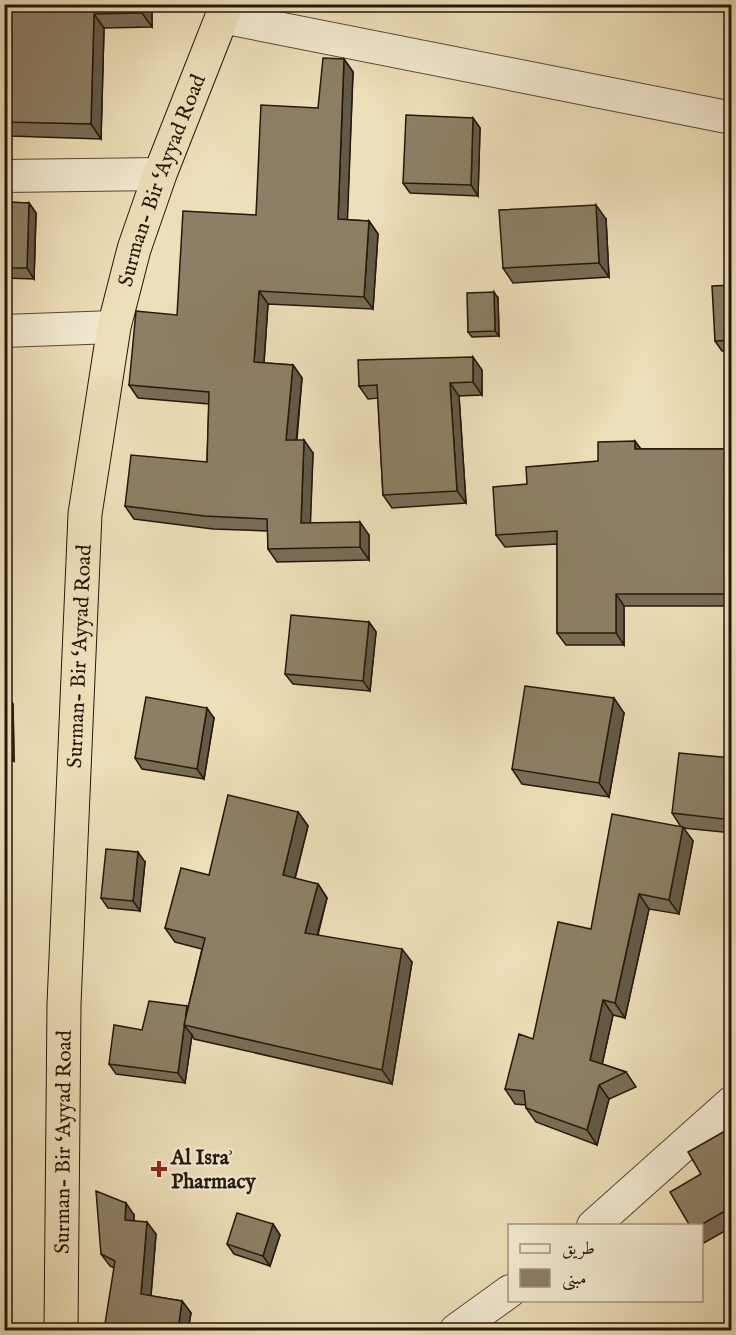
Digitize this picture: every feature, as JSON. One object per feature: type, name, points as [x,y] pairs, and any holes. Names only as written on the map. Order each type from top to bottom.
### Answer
[{"type":"highway","name":"Surman- Bir ‘Ayyad Road","points":[[61,1330],[64,1005],[86,514],[114,327],[134,249],[160,174],[224,11]]},
{"type":"street","points":[[224,11],[732,118]]},
{"type":"street","points":[[4,176],[160,174]]},
{"type":"street","points":[[4,331],[114,327]]},
{"type":"street","points":[[595,1224],[732,1102]]},
{"type":"street","points":[[456,1330],[508,1292]]},
{"type":"building","points":[[4,4],[142,4],[142,13],[94,14],[91,124],[4,122]]},
{"type":"building","points":[[323,58],[344,59],[338,219],[369,221],[364,297],[259,291],[254,362],[293,365],[286,440],[304,440],[301,523],[360,522],[360,547],[268,549],[267,519],[204,516],[125,506],[131,455],[207,462],[209,392],[129,385],[136,311],[177,315],[183,211],[256,215],[261,105],[318,108]]},
{"type":"building","points":[[406,115],[473,118],[471,185],[403,183]]},
{"type":"building","points":[[4,202],[29,203],[27,268],[4,268]]},
{"type":"building","points":[[596,205],[599,263],[503,268],[499,210]]},
{"type":"building","points":[[732,285],[732,340],[715,341],[712,286]]},
{"type":"building","points":[[494,292],[495,331],[468,332],[467,293]]},
{"type":"building","points":[[473,357],[473,382],[450,383],[457,491],[383,495],[377,385],[359,386],[358,360]]},
{"type":"building","points":[[635,441],[635,449],[732,449],[732,594],[616,594],[616,633],[557,633],[557,531],[496,535],[493,487],[527,484],[526,467],[598,461],[598,442]]},
{"type":"building","points":[[291,615],[369,622],[363,681],[285,674]]},
{"type":"building","points":[[525,686],[614,698],[599,783],[512,769]]},
{"type":"building","points":[[4,693],[6,693],[6,751],[4,751]]},
{"type":"building","points":[[146,697],[207,708],[197,769],[135,758]]},
{"type":"building","points":[[679,753],[732,758],[732,820],[672,813]]},
{"type":"building","points":[[228,795],[298,812],[283,875],[318,884],[305,933],[402,949],[382,1070],[184,1025],[205,938],[165,928],[181,868],[209,875]]},
{"type":"building","points":[[612,814],[683,827],[669,900],[639,894],[615,1003],[603,1000],[590,1060],[626,1072],[599,1085],[587,1130],[526,1108],[524,1091],[505,1089],[519,1034],[533,1039],[558,922],[591,929]]},
{"type":"building","points":[[106,849],[138,852],[133,901],[101,898]]},
{"type":"building","points":[[149,1001],[187,1006],[178,1073],[109,1064],[114,1025],[142,1030]]},
{"type":"building","points":[[732,1127],[732,1207],[702,1224],[689,1224],[670,1192],[701,1174],[688,1152]]},
{"type":"building","points":[[96,1191],[126,1203],[125,1220],[147,1222],[141,1294],[182,1301],[178,1330],[104,1330],[115,1261],[101,1254]]},
{"type":"building","points":[[237,1213],[273,1224],[263,1256],[227,1244]]},
{"type":"place","name":"Al Israʾ Pharmacy","points":[[159,1169]]}]
